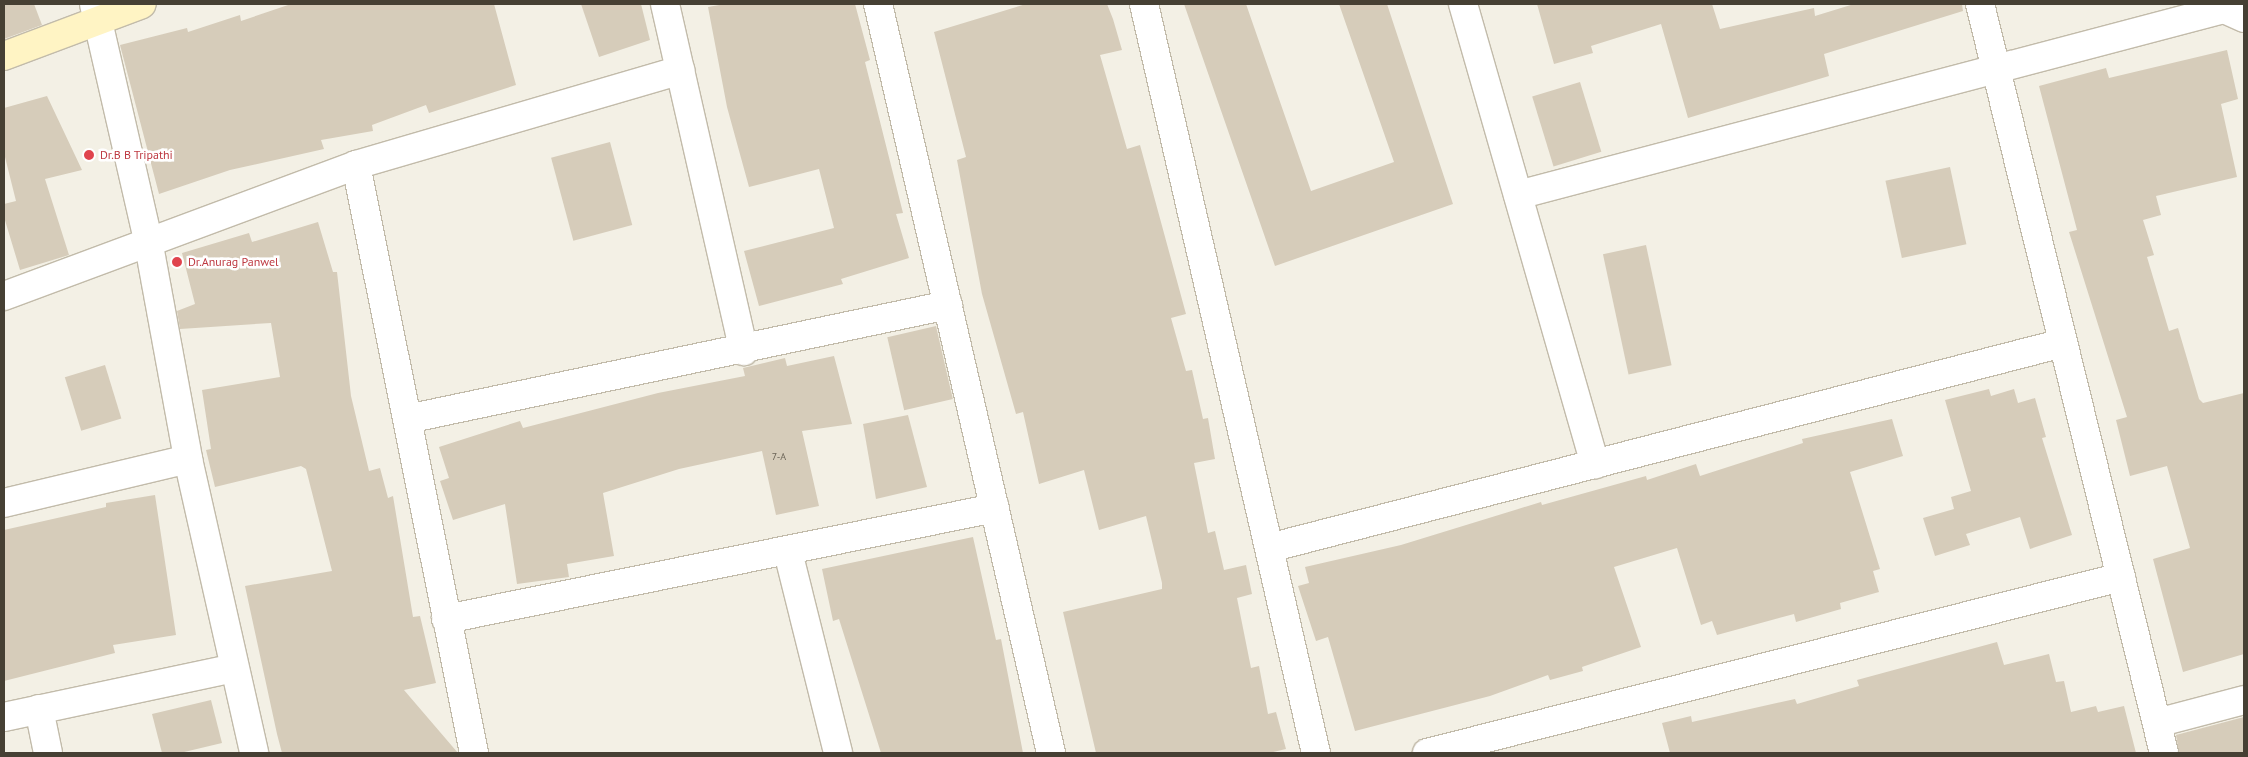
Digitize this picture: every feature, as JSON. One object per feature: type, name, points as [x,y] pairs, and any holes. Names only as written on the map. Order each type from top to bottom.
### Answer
[{"type":"street","points":[[4,56],[97,11],[142,4]]},
{"type":"street","points":[[665,4],[744,350]]},
{"type":"street","points":[[1144,4],[1316,753]]},
{"type":"street","points":[[1463,4],[1595,464]]},
{"type":"street","points":[[1980,4],[2164,753]]},
{"type":"street","points":[[883,5],[948,305],[1051,753]]},
{"type":"street","points":[[1518,195],[2224,9],[2244,18]]},
{"type":"street","points":[[97,11],[148,240],[188,459],[254,753]]},
{"type":"street","points":[[4,296],[148,240],[356,165],[680,70]]},
{"type":"street","points":[[356,165],[474,753]]},
{"type":"street","points":[[407,419],[744,350],[948,305]]},
{"type":"street","points":[[1269,548],[2063,343]]},
{"type":"street","points":[[4,503],[188,459]]},
{"type":"street","points":[[446,619],[788,552],[995,508]]},
{"type":"street","points":[[788,552],[838,753]]},
{"type":"street","points":[[1427,753],[2121,577]]},
{"type":"street","points":[[4,717],[234,668]]},
{"type":"street","points":[[2157,722],[2244,700]]},
{"type":"street","points":[[39,709],[48,753]]},
{"type":"building","points":[[4,4],[34,4],[42,25],[4,39]]},
{"type":"building","points":[[291,4],[494,4],[516,85],[429,113],[426,105],[372,125],[373,131],[321,140],[324,149],[230,170],[159,194],[120,45],[187,28],[188,32],[240,15],[241,21]]},
{"type":"building","points":[[581,4],[641,4],[650,40],[599,57]]},
{"type":"building","points":[[725,4],[855,4],[870,60],[865,62],[903,213],[896,214],[909,258],[841,279],[843,284],[759,306],[744,251],[834,228],[819,169],[749,187],[727,107],[708,7]]},
{"type":"building","points":[[1026,4],[1107,4],[1113,19],[1122,50],[1100,55],[1127,149],[1140,145],[1186,314],[1171,318],[1186,371],[1192,370],[1203,419],[1208,418],[1215,459],[1194,463],[1208,533],[1215,531],[1224,570],[1246,565],[1252,594],[1237,598],[1251,668],[1259,666],[1268,714],[1276,712],[1286,749],[1269,753],[1096,753],[1063,612],[1162,589],[1162,583],[1146,516],[1099,530],[1084,470],[1039,484],[1023,412],[1016,414],[982,294],[957,160],[966,157],[934,32]]},
{"type":"building","points":[[1184,4],[1246,4],[1311,191],[1394,162],[1339,4],[1387,4],[1453,204],[1275,266]]},
{"type":"building","points":[[1537,4],[1712,4],[1720,29],[1814,8],[1815,16],[1854,4],[1962,4],[1963,11],[1824,54],[1829,76],[1688,118],[1661,24],[1591,46],[1593,53],[1554,64]]},
{"type":"building","points":[[2227,50],[2238,99],[2221,104],[2237,177],[2156,196],[2161,215],[2143,220],[2154,255],[2147,257],[2169,331],[2178,328],[2199,399],[2203,403],[2244,393],[2244,654],[2183,672],[2153,559],[2190,548],[2167,466],[2130,476],[2116,420],[2127,417],[2069,232],[2077,230],[2039,86],[2106,68],[2109,78]]},
{"type":"building","points":[[1580,82],[1601,152],[1554,166],[1532,97]]},
{"type":"building","points":[[47,96],[82,170],[45,179],[69,255],[20,270],[4,217],[4,204],[16,201],[4,153],[4,108]]},
{"type":"building","points":[[610,142],[632,225],[573,241],[551,158]]},
{"type":"building","points":[[1950,167],[1966,244],[1902,258],[1885,181]]},
{"type":"building","points":[[318,222],[333,272],[337,272],[351,396],[369,471],[380,468],[388,498],[393,496],[413,617],[420,616],[436,683],[404,690],[458,753],[282,753],[245,586],[332,571],[306,469],[301,466],[215,487],[206,450],[211,449],[202,390],[280,377],[271,323],[180,329],[177,311],[195,304],[182,253],[249,233],[252,242]]},
{"type":"building","points":[[1646,245],[1672,365],[1629,374],[1603,254]]},
{"type":"building","points":[[936,326],[953,399],[904,410],[887,337]]},
{"type":"building","points":[[834,356],[852,424],[802,431],[819,506],[776,515],[762,451],[679,469],[603,493],[614,556],[567,564],[569,577],[517,584],[505,504],[453,520],[440,481],[449,478],[439,447],[520,421],[523,428],[658,393],[745,376],[743,368],[785,358],[787,366]]},
{"type":"building","points":[[105,365],[121,419],[81,431],[65,377]]},
{"type":"building","points":[[1989,389],[1991,396],[2014,389],[2018,403],[2035,398],[2046,437],[2042,438],[2072,535],[2030,549],[2020,517],[1966,534],[1970,545],[1935,556],[1923,518],[1954,509],[1951,497],[1971,491],[1945,400]]},
{"type":"building","points":[[908,415],[927,487],[876,499],[863,424]]},
{"type":"building","points":[[1892,419],[1903,456],[1850,472],[1880,569],[1873,571],[1879,592],[1840,603],[1841,609],[1796,622],[1794,614],[1717,635],[1712,621],[1701,625],[1677,548],[1614,567],[1641,647],[1582,667],[1583,671],[1550,680],[1548,675],[1490,696],[1355,731],[1328,637],[1316,641],[1298,586],[1309,583],[1305,567],[1401,545],[1541,502],[1542,505],[1646,476],[1647,480],[1696,464],[1700,476],[1803,443],[1802,439]]},
{"type":"building","points":[[155,495],[176,635],[113,645],[115,653],[4,681],[4,530],[106,507],[106,503]]},
{"type":"building","points":[[973,537],[996,640],[1001,639],[1023,753],[881,753],[839,619],[833,621],[822,569]]},
{"type":"building","points":[[1997,642],[2004,665],[2049,654],[2056,682],[2064,681],[2071,712],[2096,706],[2098,712],[2124,706],[2136,753],[1670,753],[1662,723],[1691,716],[1692,722],[1795,699],[1797,704],[1859,686],[1857,680]]},
{"type":"building","points":[[211,700],[222,743],[180,753],[162,753],[152,714]]},
{"type":"building","points":[[2244,717],[2244,753],[2179,753],[2176,735]]},
{"type":"place","name":"Dr.B B Tripathi","points":[[89,155]]},
{"type":"place","name":"Dr.Anurag Panwel","points":[[177,262]]}]
